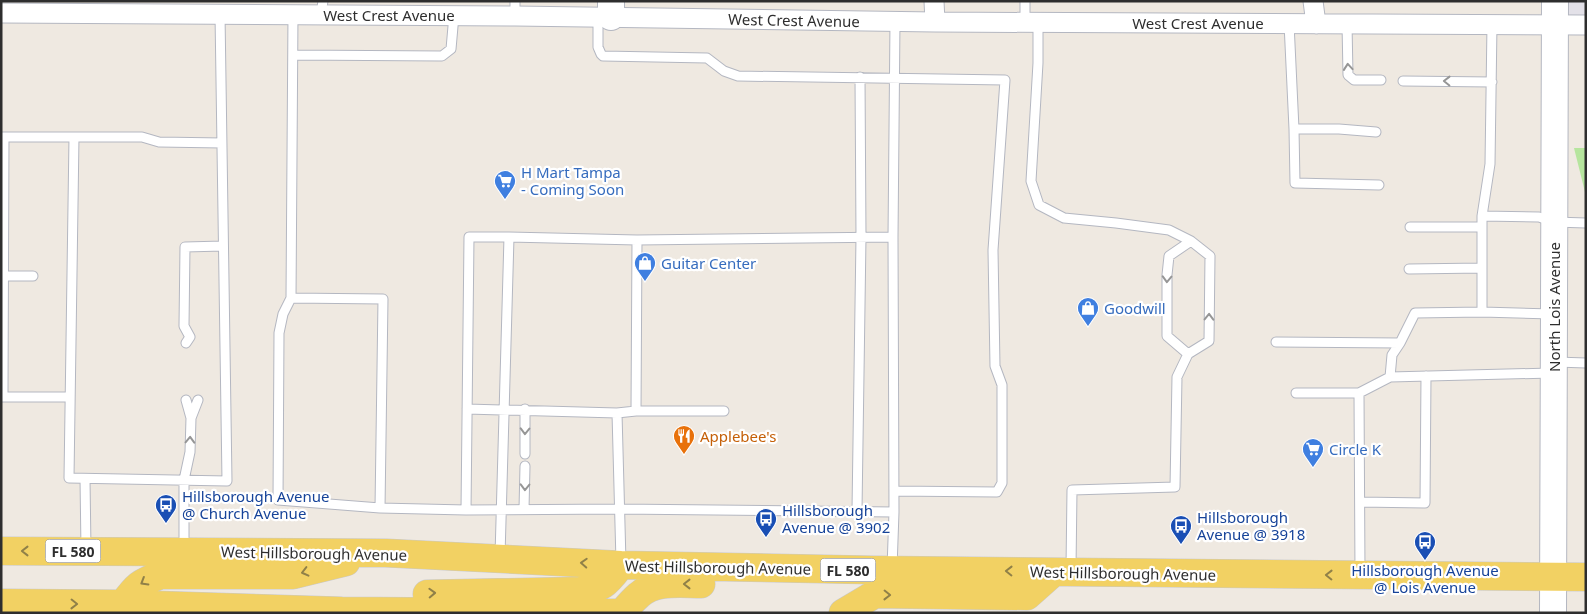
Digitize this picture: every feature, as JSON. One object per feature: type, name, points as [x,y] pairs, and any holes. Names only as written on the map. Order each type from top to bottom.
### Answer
[{"type":"main road","name":"West Hillsborough Avenue","points":[[1,550],[386,552],[621,565],[882,570],[1586,577]]},
{"type":"main road","points":[[122,608],[132,592],[144,580],[161,575],[293,575],[386,552]]},
{"type":"main road","points":[[388,611],[420,594],[580,591],[596,589],[609,580],[621,565]]},
{"type":"main road","points":[[11,606],[285,611],[624,613],[639,594],[652,586],[671,584],[830,585],[882,570]]},
{"type":"main road","points":[[843,613],[876,594],[1028,596],[1062,572]]},
{"type":"street","points":[[934,1],[935,22]]},
{"type":"street","points":[[1313,1],[1316,24]]},
{"type":"street","name":"West Crest Avenue","points":[[1,13],[70,7],[159,10],[222,7],[294,14],[322,8],[454,16],[515,9],[935,22],[1316,24],[1492,24],[1555,13],[1586,25]]},
{"type":"street","name":"North Lois Avenue","points":[[1553,613],[1555,13]]},
{"type":"lane","points":[[1025,1],[1032,23],[1038,64],[1031,181],[1039,205],[1064,218],[1169,230],[1210,256],[1209,341],[1188,354],[1178,377],[1175,487],[1072,490],[1062,572]]},
{"type":"lane","points":[[74,137],[69,478],[226,481],[222,7]]},
{"type":"lane","points":[[607,12],[598,47],[600,54],[603,56],[707,58],[724,71],[738,76],[1005,80],[993,250],[995,366],[1002,385],[1002,483],[997,492],[894,491]]},
{"type":"lane","points":[[294,14],[291,298],[283,314],[280,333],[278,500],[380,508],[466,510],[619,509],[894,512]]},
{"type":"lane","points":[[293,55],[442,56],[450,48],[454,16]]},
{"type":"lane","points":[[882,570],[894,512],[893,237],[895,21]]},
{"type":"lane","points":[[1289,23],[1295,183],[1379,185]]},
{"type":"lane","points":[[1347,24],[1348,75],[1354,80],[1381,80]]},
{"type":"lane","points":[[1482,312],[1482,216],[1490,164],[1492,24]]},
{"type":"lane","points":[[857,511],[861,237],[860,77]]},
{"type":"lane","points":[[1403,81],[1492,82]]},
{"type":"lane","points":[[1294,129],[1339,129],[1376,132]]},
{"type":"lane","points":[[70,397],[2,397],[4,276],[3,137],[142,137],[159,142],[222,143]]},
{"type":"lane","points":[[1482,216],[1539,217],[1554,222],[1586,223]]},
{"type":"lane","points":[[1410,226],[1482,226]]},
{"type":"lane","points":[[466,510],[469,237],[637,240],[893,237]]},
{"type":"lane","points":[[500,558],[509,237]]},
{"type":"lane","points":[[636,411],[637,240]]},
{"type":"lane","points":[[1188,354],[1167,336],[1167,275],[1169,256],[1190,242]]},
{"type":"lane","points":[[191,341],[184,326],[184,247],[223,246]]},
{"type":"lane","points":[[1409,269],[1482,268]]},
{"type":"lane","points":[[4,276],[33,276]]},
{"type":"lane","points":[[291,298],[383,299],[380,508]]},
{"type":"lane","points":[[1390,377],[1392,355],[1415,313],[1554,314]]},
{"type":"lane","points":[[1276,342],[1400,343]]},
{"type":"lane","points":[[1296,393],[1359,393],[1390,377],[1554,367],[1586,363]]},
{"type":"lane","points":[[1360,502],[1425,503],[1426,376]]},
{"type":"lane","points":[[1359,393],[1360,575]]},
{"type":"lane","points":[[184,552],[184,480],[190,452],[190,418],[186,400]]},
{"type":"lane","points":[[190,418],[198,400]]},
{"type":"lane","points":[[467,409],[525,409],[617,413],[636,411],[724,412]]},
{"type":"lane","points":[[525,409],[525,454]]},
{"type":"lane","points":[[617,413],[621,565]]},
{"type":"lane","points":[[524,509],[525,466]]},
{"type":"lane","points":[[85,479],[86,551]]},
{"type":"shaded area","points":[[1563,1],[1586,1],[1586,16],[1563,16]]},
{"type":"green space","points":[[1574,148],[1586,148],[1586,196]]},
{"type":"place","name":"H Mart Tampa - Coming Soon","points":[[505,200]]},
{"type":"place","name":"Guitar Center","points":[[645,282]]},
{"type":"place","name":"Goodwill","points":[[1088,327]]},
{"type":"place","name":"Applebee's","points":[[684,455]]},
{"type":"place","name":"Circle K","points":[[1313,468]]},
{"type":"place","name":"Hillsborough Avenue @ Church Avenue","points":[[166,524]]},
{"type":"place","name":"Hillsborough Avenue @ 3902","points":[[766,538]]},
{"type":"place","name":"Hillsborough Avenue @ 3918","points":[[1181,545]]},
{"type":"place","name":"Hillsborough Avenue @ Lois Avenue","points":[[1425,561]]}]
